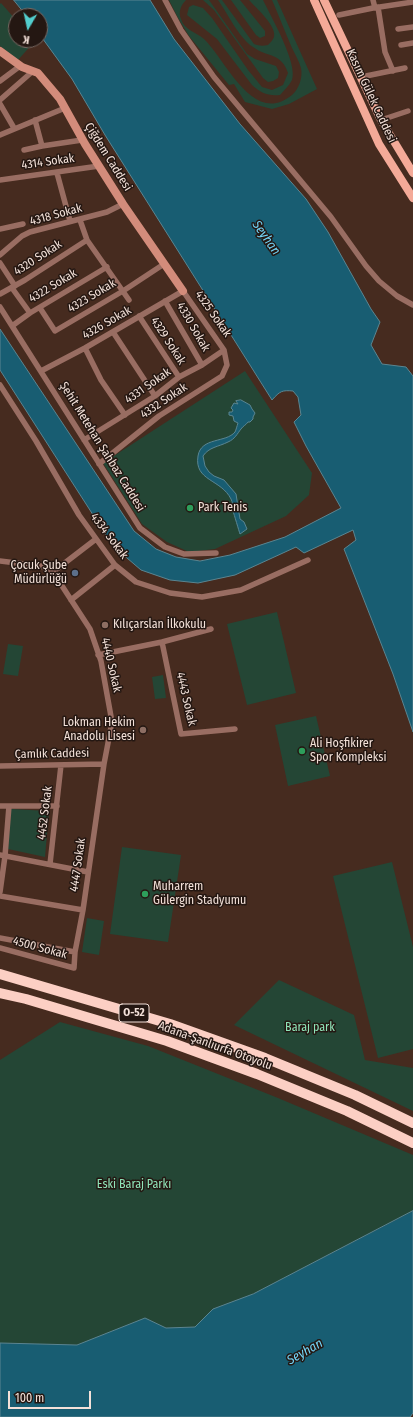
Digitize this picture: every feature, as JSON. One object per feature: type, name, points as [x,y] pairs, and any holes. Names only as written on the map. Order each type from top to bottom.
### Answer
[{"type":"highway","name":"Adana-Şanlıurfa Otoyolu","points":[[0,974],[170,1024],[265,1058],[355,1095],[413,1123]]},
{"type":"highway","name":"Adana-Şanlıurfa Otoyolu","points":[[0,993],[26,999],[167,1041],[257,1074],[348,1111],[413,1143]]},
{"type":"main road","name":"Kasım Gülek Caddesi","points":[[314,0],[379,144],[413,198]]},
{"type":"main road","name":"Kasım Gülek Caddesi","points":[[324,0],[381,120],[413,173]]},
{"type":"street","points":[[165,0],[181,30],[214,77],[331,217],[366,266],[379,281],[397,296],[413,305]]},
{"type":"street","points":[[373,0],[377,7],[385,52],[393,71]]},
{"type":"street","points":[[339,15],[377,7],[413,2]]},
{"type":"street","points":[[398,30],[413,27]]},
{"type":"street","points":[[401,45],[413,43]]},
{"type":"street","name":"Çiğdem Caddesi","points":[[0,51],[20,66],[38,73],[60,99],[82,140],[123,204],[183,291]]},
{"type":"street","points":[[0,80],[20,66]]},
{"type":"street","points":[[361,77],[405,68]]},
{"type":"street","points":[[0,100],[33,71]]},
{"type":"street","points":[[0,104],[14,128]]},
{"type":"street","points":[[0,135],[65,108]]},
{"type":"street","points":[[381,120],[408,111]]},
{"type":"street","points":[[35,120],[42,146]]},
{"type":"street","points":[[24,150],[82,140]]},
{"type":"street","name":"4314 Sokak","points":[[0,180],[99,166]]},
{"type":"street","points":[[57,173],[70,221]]},
{"type":"street","name":"4318 Sokak","points":[[0,255],[22,236],[30,232],[107,212],[123,204]]},
{"type":"street","points":[[80,220],[87,240],[129,300]]},
{"type":"street","points":[[0,229],[23,224]]},
{"type":"street","name":"4320 Sokak","points":[[0,294],[87,240]]},
{"type":"street","points":[[0,263],[13,287],[30,313]]},
{"type":"street","name":"4323 Sokak","points":[[40,308],[56,331],[123,291],[164,264]]},
{"type":"street","name":"4322 Sokak","points":[[12,326],[30,313],[107,267]]},
{"type":"street","name":"4326 Sokak","points":[[41,371],[85,348],[183,291]]},
{"type":"street","name":"4325 Sokak","points":[[183,291],[224,350]]},
{"type":"street","name":"4330 Sokak","points":[[165,301],[202,365]]},
{"type":"street","name":"Şehit Metehan Şahbaz Caddesi","points":[[0,307],[140,528],[165,547],[184,554],[216,552]]},
{"type":"street","name":"4329 Sokak","points":[[139,316],[179,377]]},
{"type":"street","points":[[113,332],[155,396]]},
{"type":"street","points":[[85,348],[101,380],[124,415]]},
{"type":"street","name":"4331 Sokak","points":[[84,440],[155,396],[179,377],[202,365],[224,350]]},
{"type":"street","name":"4332 Sokak","points":[[99,464],[159,416],[222,376],[227,365],[224,350]]},
{"type":"street","name":"4334 Sokak","points":[[0,385],[36,440],[79,515],[115,565],[136,582],[170,593],[202,597],[242,590],[308,560]]},
{"type":"street","points":[[0,561],[41,566],[53,572],[96,539]]},
{"type":"street","points":[[71,600],[115,565]]},
{"type":"street","name":"4440 Sokak","points":[[53,572],[90,629],[98,654],[112,722],[104,764]]},
{"type":"street","points":[[98,654],[162,642],[211,629]]},
{"type":"street","name":"4443 Sokak","points":[[162,642],[181,734],[235,729]]},
{"type":"street","name":"Çamlık Caddesi","points":[[0,766],[104,764]]},
{"type":"street","name":"4447 Sokak","points":[[74,968],[75,952],[83,910],[104,764]]},
{"type":"street","name":"4452 Sokak","points":[[50,864],[61,765]]},
{"type":"street","points":[[0,806],[56,806]]},
{"type":"street","points":[[0,892],[9,806]]},
{"type":"street","points":[[3,856],[88,872]]},
{"type":"street","points":[[0,896],[83,910]]},
{"type":"street","points":[[0,938],[75,952]]},
{"type":"street","name":"4500 Sokak","points":[[0,948],[74,968]]},
{"type":"green space","points":[[169,0],[186,0],[181,6],[180,11],[180,16],[183,23],[204,39],[242,87],[253,97],[265,103],[278,103],[292,95],[298,86],[301,79],[301,68],[272,0],[277,0],[317,89],[289,104],[272,109],[245,102],[234,84],[229,85],[189,36]]},
{"type":"green space","points":[[203,0],[209,0],[247,54],[255,59],[276,66],[279,72],[278,78],[268,82],[263,78],[214,10]]},
{"type":"green space","points":[[218,0],[222,0],[254,44],[263,46],[268,45],[271,42],[274,37],[274,33],[261,12],[249,0],[263,0],[288,52],[293,72],[292,80],[280,95],[264,93],[252,85],[217,39],[187,15],[189,7],[193,5],[203,8],[212,18],[248,70],[262,87],[272,90],[283,85],[288,73],[282,62],[278,58],[253,47],[248,43],[238,32]]},
{"type":"green space","points":[[231,0],[240,0],[265,31],[265,36],[260,38],[256,35]]},
{"type":"green space","points":[[1,3],[8,11],[8,48],[29,48],[18,60],[0,46]]},
{"type":"green space","points":[[245,371],[312,473],[309,495],[286,516],[215,549],[189,552],[167,542],[142,524],[103,463]]},
{"type":"green space","points":[[277,612],[296,693],[247,705],[227,624]]},
{"type":"green space","points":[[8,644],[23,646],[18,676],[3,674]]},
{"type":"green space","points":[[163,675],[166,698],[155,699],[152,677]]},
{"type":"green space","name":"Ali Hoşfikirer Spor Kompleksi","points":[[316,716],[330,776],[288,786],[275,725]]},
{"type":"green space","points":[[11,809],[49,811],[45,857],[8,849]]},
{"type":"green space","name":"Muharrem Gülergin Stadyumu","points":[[122,847],[181,855],[168,942],[110,934]]},
{"type":"green space","points":[[392,862],[413,947],[413,1049],[378,1058],[333,876]]},
{"type":"green space","points":[[87,918],[104,921],[99,955],[82,952]]},
{"type":"green space","name":"Baraj park","points":[[279,980],[354,1015],[365,1060],[413,1068],[413,1111],[234,1025]]},
{"type":"green space","name":"Eski Baraj Parkı","points":[[60,1022],[148,1046],[278,1098],[413,1155],[413,1211],[253,1294],[213,1309],[195,1327],[166,1328],[145,1318],[77,1345],[0,1343],[0,1060]]},
{"type":"water","name":"Seyhan","points":[[14,0],[150,0],[174,39],[240,124],[306,199],[328,232],[371,309],[380,322],[371,345],[382,364],[406,367],[413,376],[413,732],[393,674],[344,549],[356,540],[353,530],[304,553],[296,547],[235,575],[198,583],[170,580],[141,570],[113,546],[0,370],[0,329],[134,531],[156,549],[176,557],[200,561],[230,555],[285,537],[341,508],[294,422],[301,415],[298,397],[293,391],[286,391],[279,393],[272,400],[105,135],[72,79],[48,46],[48,8],[20,8]]},
{"type":"water","points":[[241,400],[250,405],[255,413],[253,419],[248,422],[232,439],[211,449],[203,456],[205,466],[209,472],[224,480],[236,494],[240,519],[244,522],[247,529],[240,534],[231,499],[227,492],[204,475],[200,470],[198,456],[200,450],[204,446],[226,438],[235,432],[238,423],[234,421],[233,416],[229,415],[229,412],[232,412],[233,410],[231,408],[234,403],[238,404],[236,401]]},
{"type":"water","name":"Seyhan","points":[[413,1211],[413,1413],[410,1417],[0,1417],[0,1343],[77,1345],[145,1318],[166,1328],[195,1327],[213,1309],[253,1294]]},
{"type":"place","name":"Park Tenis","points":[[190,508]]},
{"type":"place","name":"Çocuk Şube Müdürlüğü","points":[[75,573]]},
{"type":"place","name":"Kılıçarslan İlkokulu","points":[[105,625]]},
{"type":"place","name":"Lokman Hekim Anadolu Lisesi","points":[[143,730]]},
{"type":"place","name":"Ali Hoşfikirer Spor Kompleksi","points":[[302,751]]},
{"type":"place","name":"Muharrem Gülergin Stadyumu","points":[[145,894]]}]
